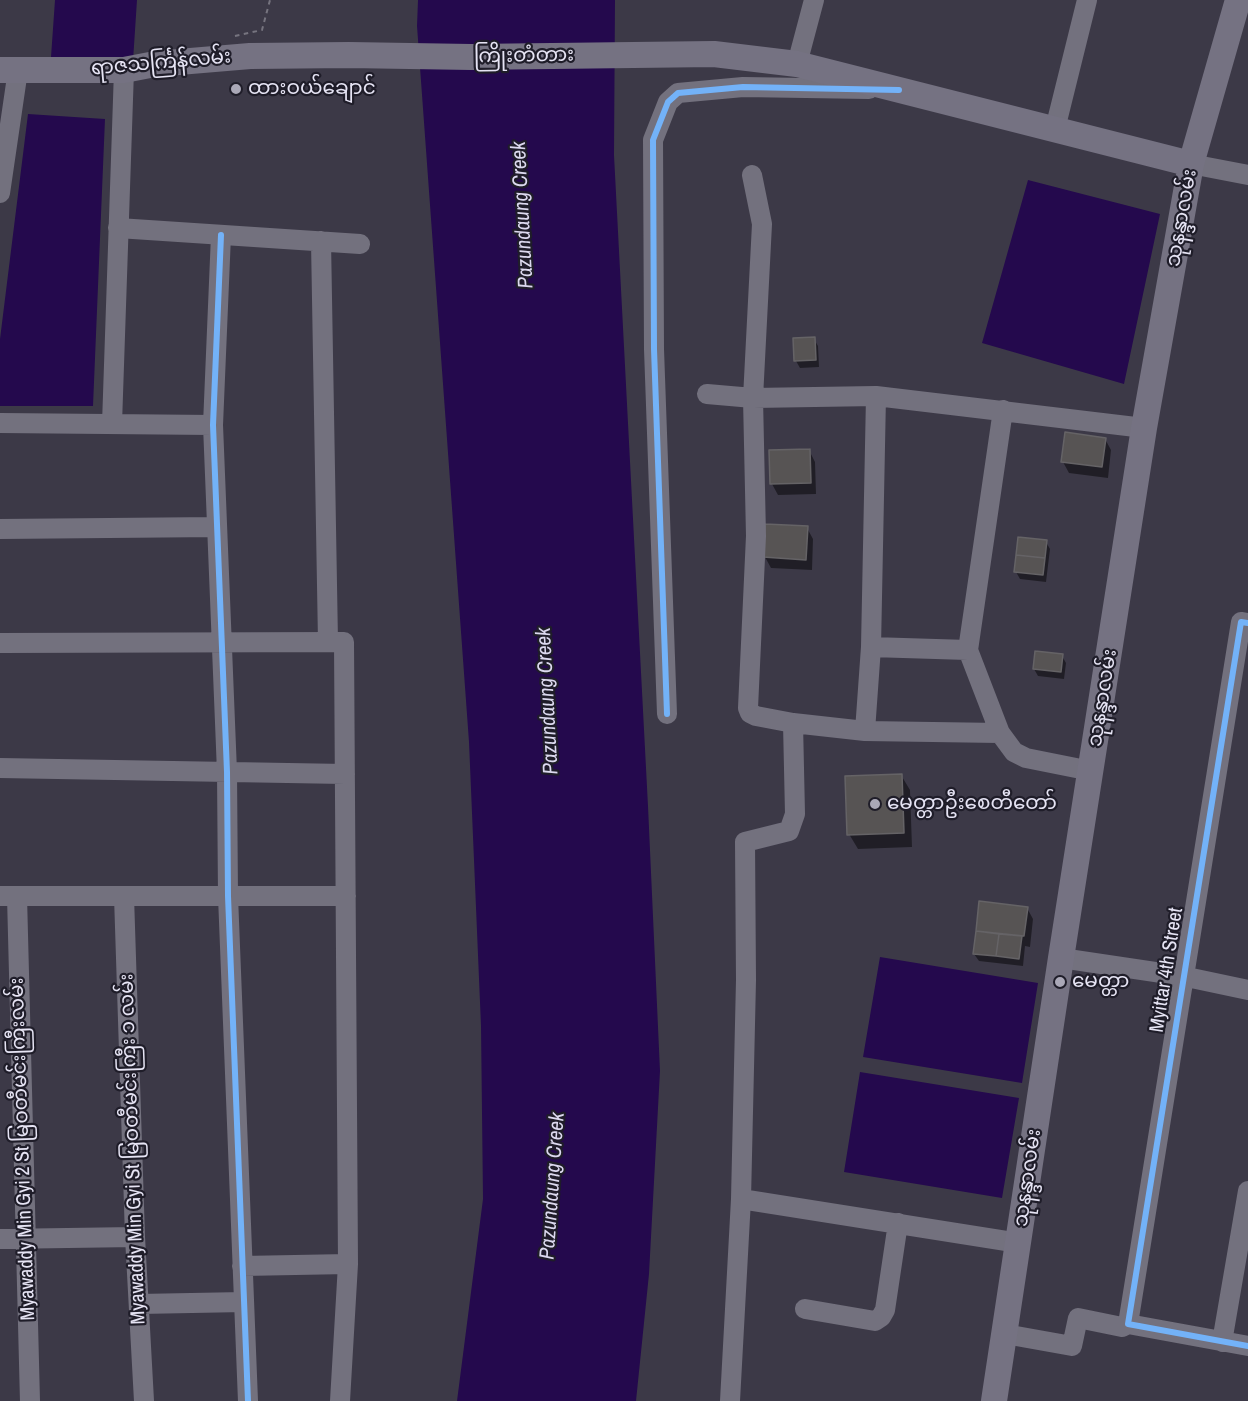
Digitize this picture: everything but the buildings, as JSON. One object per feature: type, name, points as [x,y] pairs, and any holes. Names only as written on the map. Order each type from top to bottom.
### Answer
[{"type":"main road","name":"သုနန္ဒာလမ်း","points":[[994,1401],[1144,428],[1191,164],[1238,0]]},
{"type":"main road","name":"ကြိုးတံတား","points":[[250,56],[471,57],[714,54],[793,64],[1191,164]]},
{"type":"main road","name":"ရာဇသင်္ကြန်လမ်း","points":[[9,70],[124,70],[155,64],[250,56]]},
{"type":"street","points":[[793,64],[814,0]]},
{"type":"street","points":[[1055,129],[1087,0]]},
{"type":"street","points":[[0,193],[9,70]]},
{"type":"street","points":[[112,424],[124,70]]},
{"type":"street","points":[[667,714],[654,349],[653,141],[668,102],[678,93],[743,87],[899,90]]},
{"type":"street","points":[[1191,164],[1248,175]]},
{"type":"street","points":[[752,175],[762,224],[753,398],[756,536],[748,708],[750,713],[793,723],[865,730],[999,733]]},
{"type":"street","points":[[118,228],[360,244]]},
{"type":"street","points":[[221,235],[213,425],[227,772],[228,896],[248,1401]]},
{"type":"street","points":[[321,241],[336,642],[345,774],[348,1264],[340,1401]]},
{"type":"street","points":[[707,394],[753,398],[876,396],[1144,428]]},
{"type":"street","points":[[865,730],[871,647],[876,396]]},
{"type":"street","points":[[1003,410],[968,650],[999,733],[1014,752],[1020,756],[1091,771]]},
{"type":"street","points":[[0,423],[213,425]]},
{"type":"street","points":[[0,530],[217,527]]},
{"type":"street","name":"Myittar 4th Street","points":[[1128,1324],[1182,976],[1244,622]]},
{"type":"street","points":[[0,643],[336,642]]},
{"type":"street","points":[[871,647],[968,650]]},
{"type":"street","points":[[730,1401],[741,1199],[746,980],[745,842],[789,831],[795,814],[793,723]]},
{"type":"street","points":[[0,768],[345,774]]},
{"type":"street","points":[[8,896],[346,896]]},
{"type":"street","name":"Myawaddy Min Gyi 2 St မြဝတီမင်းကြီးလမ်း","points":[[8,896],[26,1239],[30,1401]]},
{"type":"street","name":"Myawaddy Min Gyi St မြဝတီမင်းကြီး ၁ လမ်း","points":[[124,896],[135,1238],[144,1401]]},
{"type":"street","points":[[1061,958],[1182,976],[1248,990]]},
{"type":"street","points":[[1222,1342],[1248,1191]]},
{"type":"street","points":[[741,1199],[1018,1243]]},
{"type":"street","points":[[805,1309],[875,1321],[881,1317],[885,1310],[898,1223]]},
{"type":"street","points":[[0,1239],[135,1238]]},
{"type":"street","points":[[242,1266],[348,1264]]},
{"type":"street","points":[[138,1304],[244,1302]]},
{"type":"street","points":[[1005,1334],[1071,1346],[1078,1318],[1122,1327],[1128,1324],[1248,1346]]},
{"type":"path","points":[[228,38],[262,30],[270,0]]},
{"type":"water","points":[[55,0],[137,0],[133,61],[51,57]]},
{"type":"water","name":"Pazundaung Creek","points":[[418,0],[615,0],[614,155],[660,1071],[649,1274],[636,1401],[457,1401],[483,1199],[481,1026],[469,742],[417,26]]},
{"type":"water","points":[[28,114],[105,119],[93,406],[0,406],[0,339]]},
{"type":"water","points":[[1028,180],[1160,214],[1124,384],[982,343]]},
{"type":"water","points":[[880,957],[1038,983],[1022,1083],[863,1057]]},
{"type":"water","points":[[860,1072],[1019,1098],[1002,1198],[844,1172]]},
{"type":"cycle path","points":[[667,714],[654,349],[653,140],[668,102],[678,93],[743,87],[899,90]]},
{"type":"cycle path","points":[[221,235],[213,425],[227,772],[228,896],[248,1401]]},
{"type":"cycle path","points":[[1248,623],[1241,622],[1128,1324],[1248,1346]]},
{"type":"place","name":"ထားဝယ်ချောင်","points":[[236,89]]},
{"type":"place","name":"မေတ္တာဦးစေတီတော်","points":[[875,804]]},
{"type":"place","name":"မေတ္တာ","points":[[1060,982]]}]
